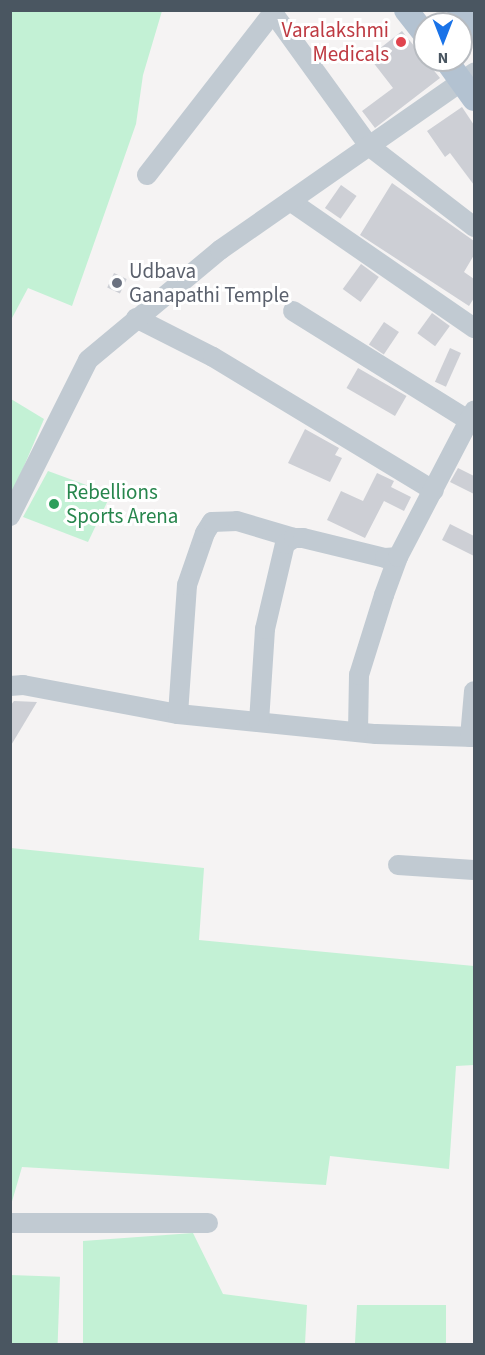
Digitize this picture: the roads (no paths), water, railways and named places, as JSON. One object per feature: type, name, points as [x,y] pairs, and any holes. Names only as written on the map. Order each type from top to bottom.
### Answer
[{"type":"main road","points":[[459,10],[474,30]]},
{"type":"main road","points":[[458,72],[470,85]]},
{"type":"street","points":[[147,175],[273,11],[369,146],[474,227]]},
{"type":"street","points":[[10,516],[88,360],[220,250],[369,146],[470,85]]},
{"type":"street","points":[[290,201],[474,328]]},
{"type":"street","points":[[293,311],[472,416],[398,558],[359,675],[358,732]]},
{"type":"street","points":[[136,318],[213,357],[434,491]]},
{"type":"street","points":[[178,714],[187,585],[205,533],[212,522],[237,521],[294,538],[398,558]]},
{"type":"street","points":[[259,722],[265,629],[285,544],[294,538]]},
{"type":"street","points":[[10,686],[23,685],[178,714],[358,732],[472,737],[474,691]]},
{"type":"street","points":[[398,865],[474,870]]},
{"type":"street","points":[[10,1223],[208,1223]]},
{"type":"place","name":"Varalakshmi Medicals","points":[[401,42]]},
{"type":"place","name":"Udbava Ganapathi Temple","points":[[117,283]]},
{"type":"place","name":"Rebellions Sports Arena","points":[[54,504]]}]
